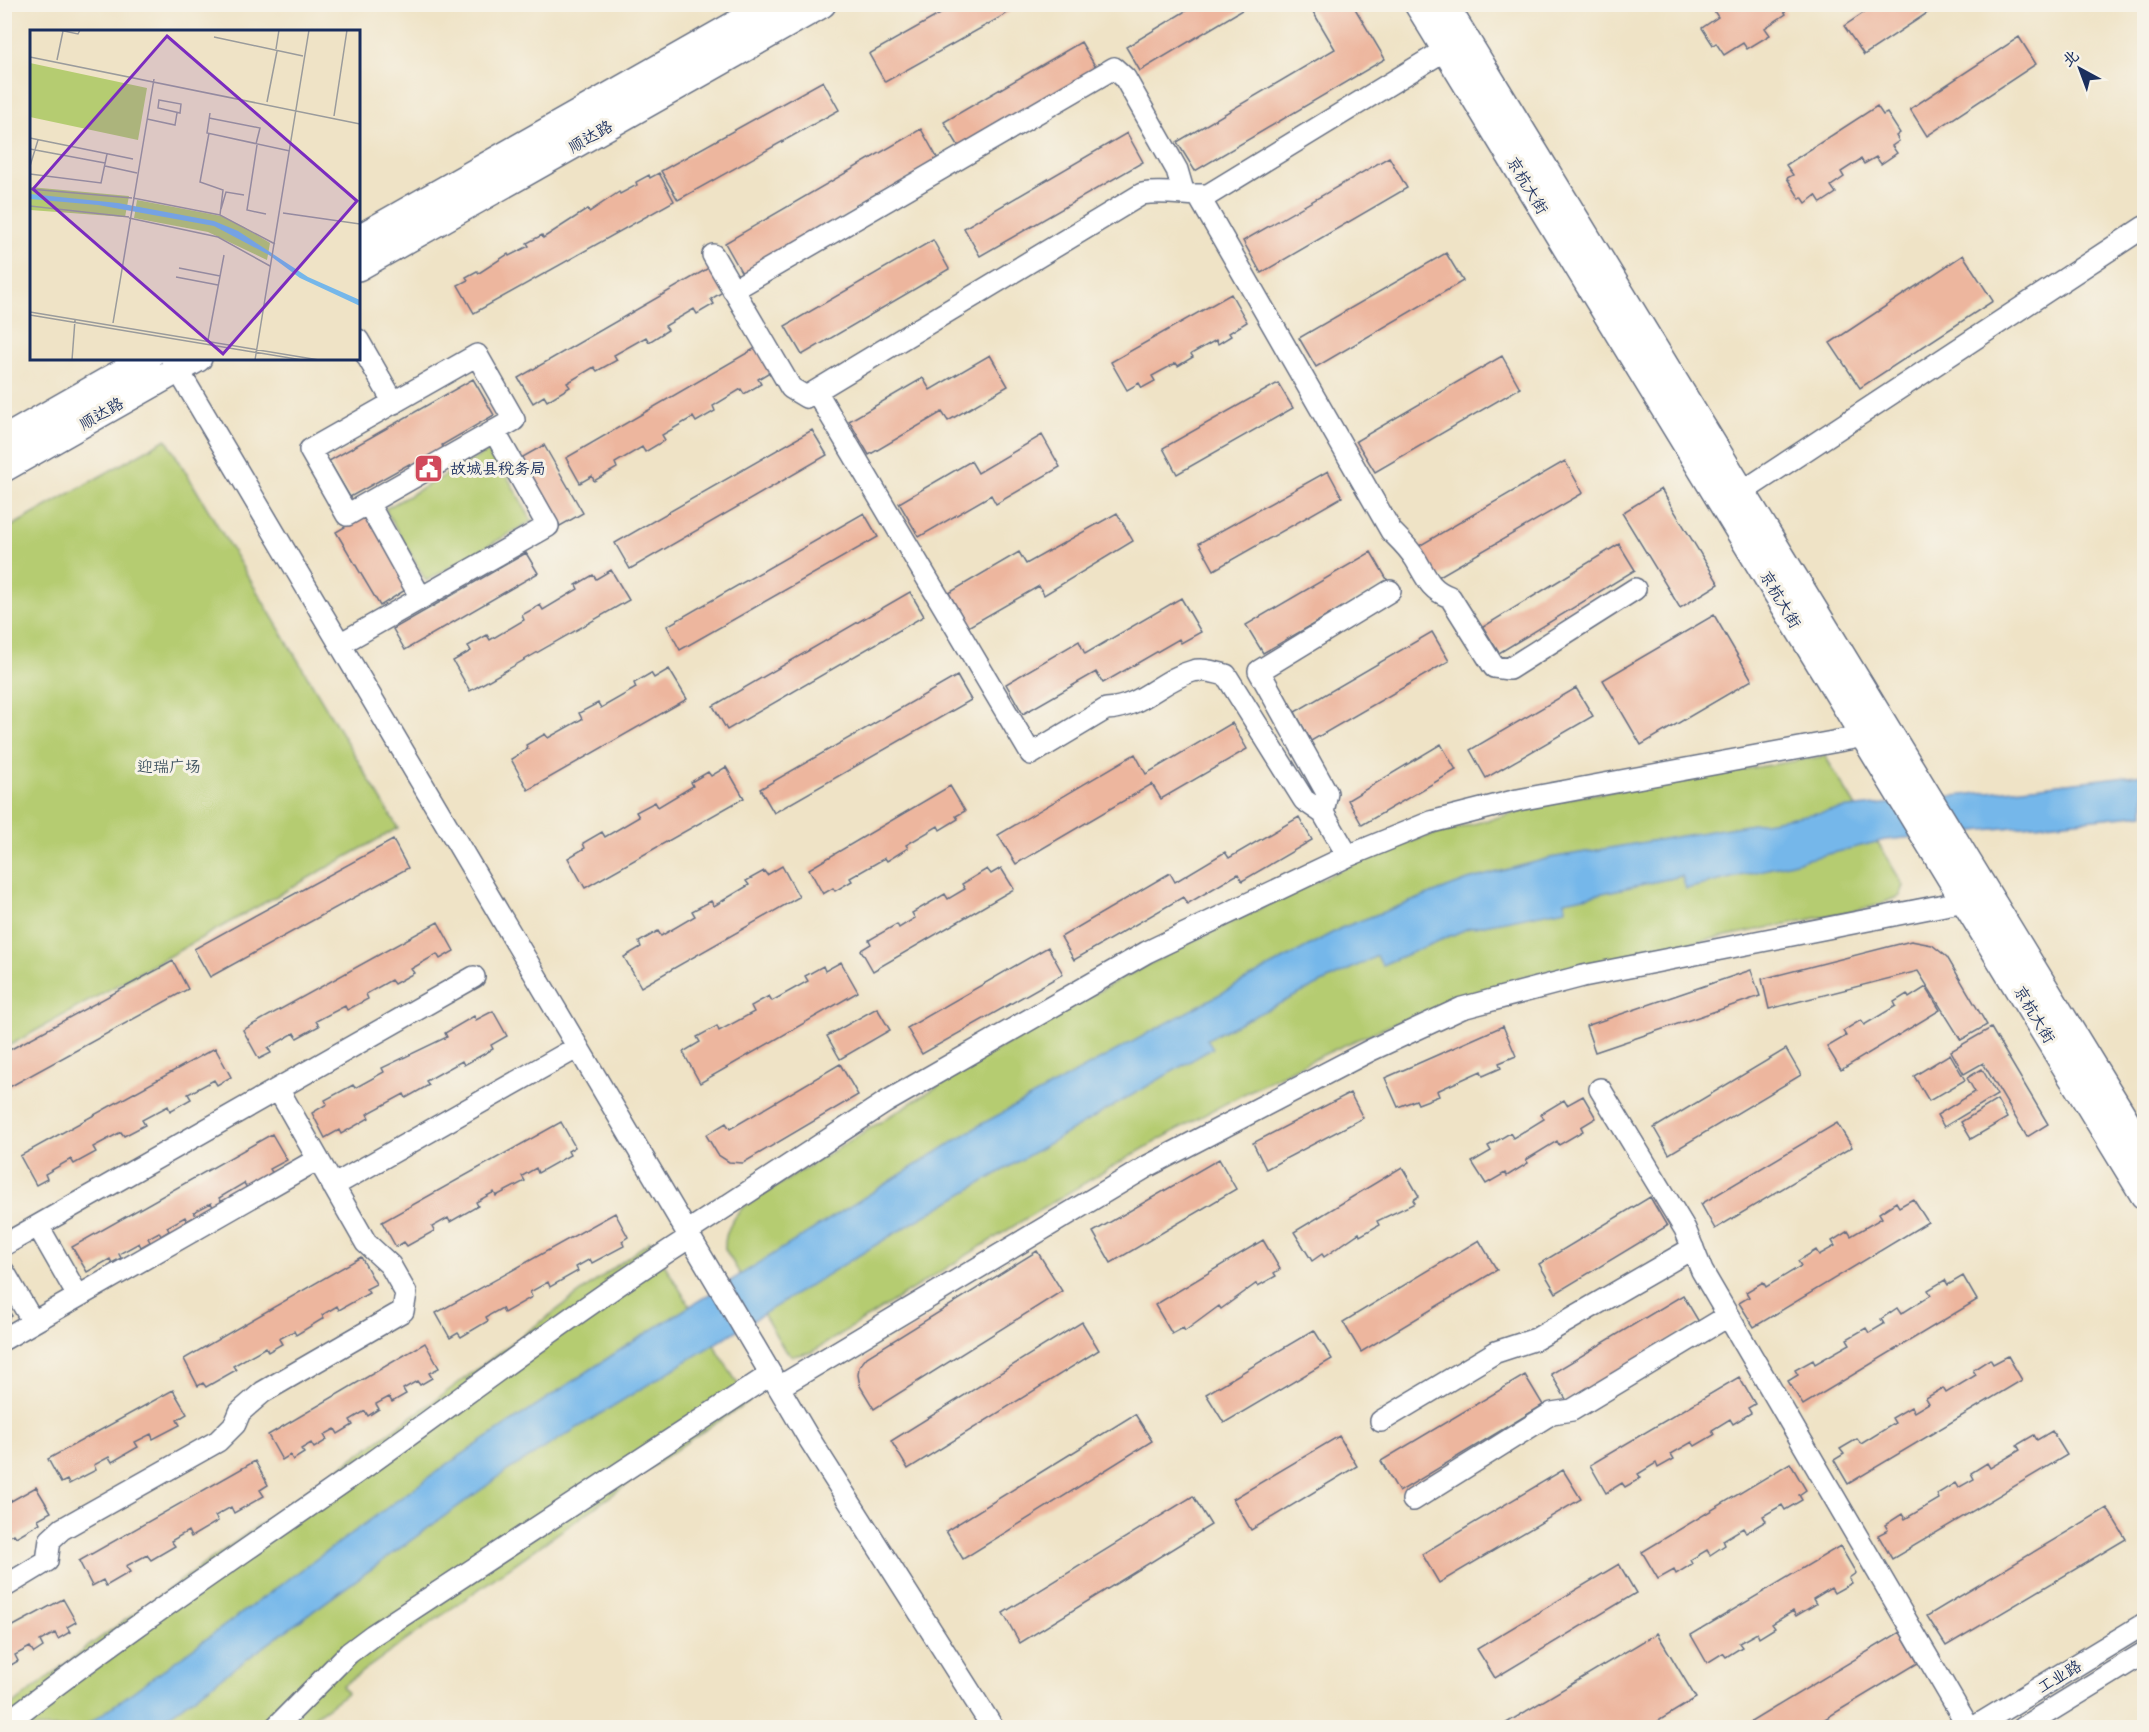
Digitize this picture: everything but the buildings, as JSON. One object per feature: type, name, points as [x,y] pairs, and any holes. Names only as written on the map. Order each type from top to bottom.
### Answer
[{"type":"main road","name":"顺达路","points":[[360,238],[772,4]]},
{"type":"main road","name":"顺达路","points":[[360,266],[822,4]]},
{"type":"main road","name":"京杭大街","points":[[1418,4],[2145,1194]]},
{"type":"main road","name":"京杭大街","points":[[1444,4],[2145,1151]]},
{"type":"main road","name":"顺达路","points":[[4,440],[144,360]]},
{"type":"main road","name":"顺达路","points":[[4,468],[182,362]]},
{"type":"street","points":[[713,255],[791,388],[806,397],[1142,194],[1153,192],[1208,195],[1445,50]]},
{"type":"street","points":[[733,290],[1114,68],[1125,78],[1191,194],[1391,531],[1405,544],[1437,592],[1450,597],[1494,667],[1509,669],[1635,589]]},
{"type":"street","points":[[1742,492],[2145,227]]},
{"type":"street","points":[[360,344],[394,403]]},
{"type":"street","points":[[477,355],[514,420],[495,431],[347,515],[310,450],[477,355]]},
{"type":"street","points":[[182,362],[340,644],[688,1234],[775,1380],[993,1728]]},
{"type":"street","points":[[816,391],[1031,754],[1106,709],[1119,709],[1136,702],[1194,671],[1226,675],[1304,800],[1323,813],[1348,856]]},
{"type":"street","points":[[340,644],[548,526],[495,431]]},
{"type":"street","points":[[368,503],[421,598]]},
{"type":"street","points":[[1323,813],[1327,793],[1259,671],[1390,591]]},
{"type":"street","points":[[4,1725],[162,1608],[367,1465],[543,1336],[688,1234],[886,1102],[1147,952],[1348,856],[1431,822],[1518,800],[1865,736]]},
{"type":"street","points":[[275,1728],[349,1653],[373,1635],[775,1380],[1148,1166],[1371,1050],[1462,1008],[1583,976],[1965,901]]},
{"type":"street","points":[[4,1245],[474,977]]},
{"type":"street","points":[[333,1186],[578,1047]]},
{"type":"street","points":[[4,1587],[47,1561],[50,1540],[62,1529],[218,1441],[235,1424],[240,1412],[263,1392],[402,1311],[406,1293],[390,1266],[366,1243],[278,1089]]},
{"type":"street","points":[[1600,1089],[1685,1228],[1702,1271],[1971,1728]]},
{"type":"street","points":[[4,1339],[318,1159]]},
{"type":"street","points":[[38,1226],[78,1296]]},
{"type":"street","points":[[1381,1421],[1496,1352],[1536,1339],[1693,1248]]},
{"type":"street","points":[[4,1272],[33,1322]]},
{"type":"street","points":[[1413,1500],[1552,1413],[1572,1410],[1728,1316]]},
{"type":"street","name":"工业路","points":[[1971,1728],[2145,1624]]},
{"type":"street","name":"工业路","points":[[2022,1728],[2145,1653]]},
{"type":"green space","name":"迎瑞广场","points":[[166,439],[398,828],[5,1048],[5,530]]},
{"type":"green space","points":[[492,449],[532,521],[426,581],[385,509]]},
{"type":"green space","points":[[1825,756],[1904,886],[1900,896],[1872,907],[1526,976],[1430,1009],[1337,1048],[1157,1141],[983,1245],[812,1352],[793,1356],[784,1349],[725,1249],[727,1232],[742,1208],[983,1058],[1115,982],[1203,936],[1359,861],[1421,838],[1570,798]]},
{"type":"green space","points":[[650,1241],[749,1402],[694,1437],[342,1686],[347,1693],[299,1727],[5,1728],[5,1711],[83,1650],[434,1401]]},
{"type":"water","points":[[2144,774],[2144,814],[1885,840],[1686,889],[1682,876],[1565,901],[1566,909],[1469,928],[1382,965],[1377,956],[1207,1039],[1213,1048],[892,1235],[507,1471],[153,1727],[83,1728],[446,1465],[623,1348],[980,1125],[1341,928],[1468,880],[1550,858],[1841,809]]},
{"type":"place","name":"故城县税务局","points":[[429,468]]}]
